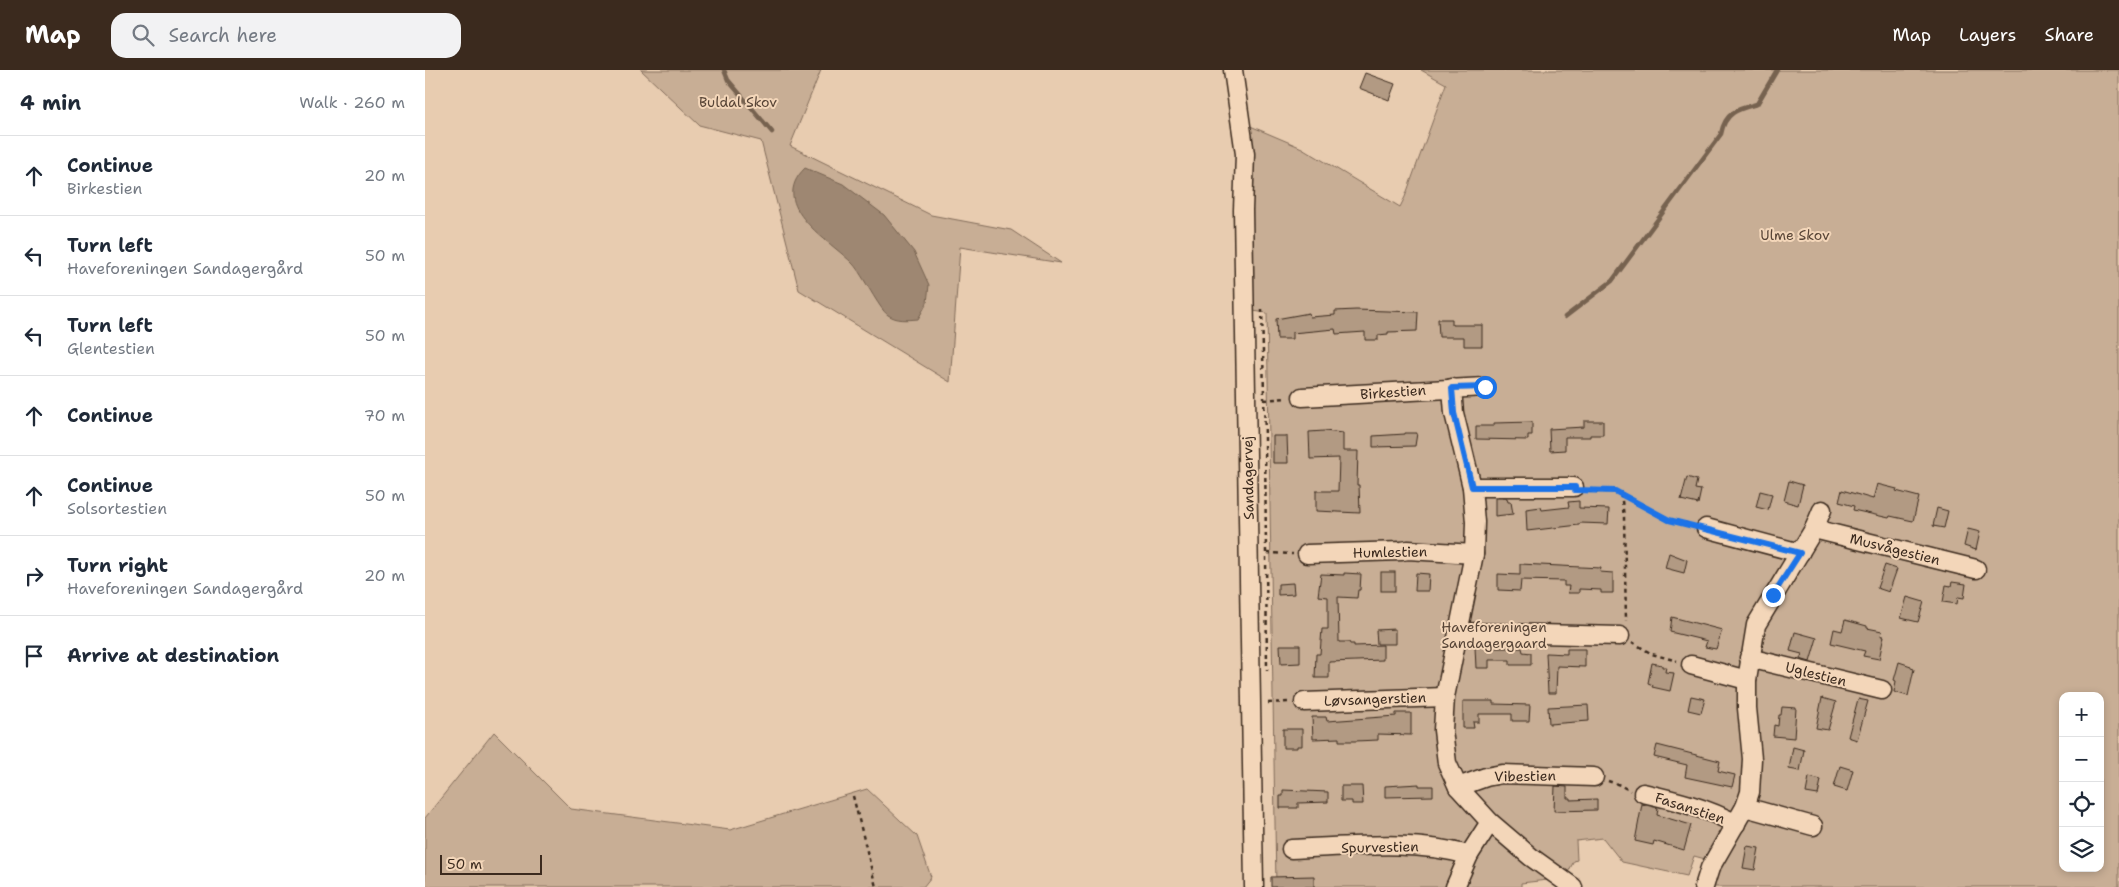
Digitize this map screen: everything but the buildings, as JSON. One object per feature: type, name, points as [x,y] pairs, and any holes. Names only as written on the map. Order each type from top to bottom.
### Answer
[{"type":"street","name":"Sandagervej","points":[[1233,70],[1245,154],[1243,220],[1254,887]]},
{"type":"street","name":"Birkestien","points":[[1303,398],[1485,387]]},
{"type":"street","points":[[1452,388],[1454,413],[1472,487],[1475,522],[1474,554],[1445,697],[1443,730],[1447,763],[1458,787],[1490,822],[1531,857],[1573,887]]},
{"type":"street","points":[[1472,487],[1575,487]]},
{"type":"street","points":[[1704,887],[1710,868],[1745,807],[1752,778],[1747,680],[1749,658],[1756,625],[1814,529],[1821,510]]},
{"type":"street","points":[[1706,528],[1800,553]]},
{"type":"street","name":"Musvågestien","points":[[1814,529],[1976,569]]},
{"type":"street","name":"Humlestien","points":[[1307,554],[1402,552],[1408,550],[1474,554]]},
{"type":"street","points":[[1458,632],[1623,637]]},
{"type":"street","name":"Uglestien","points":[[1749,658],[1882,690]]},
{"type":"street","points":[[1691,665],[1747,680]]},
{"type":"street","name":"Løvsangerstien","points":[[1304,702],[1445,697]]},
{"type":"street","name":"Vibestien","points":[[1458,787],[1486,777],[1502,774],[1594,777]]},
{"type":"street","name":"Fasanstien","points":[[1643,793],[1713,813],[1736,824]]},
{"type":"street","points":[[1745,807],[1813,826]]},
{"type":"street","points":[[1455,887],[1469,855],[1490,822]]},
{"type":"street","name":"Spurvestien","points":[[1291,849],[1417,845],[1445,848],[1469,855]]},
{"type":"path","points":[[1261,309],[1267,553],[1267,673]]},
{"type":"path","points":[[1264,400],[1303,398]]},
{"type":"path","points":[[1575,487],[1575,490],[1615,491],[1669,520],[1706,528]]},
{"type":"path","points":[[1621,493],[1624,517],[1623,637],[1652,654],[1691,665]]},
{"type":"path","points":[[1267,553],[1307,554]]},
{"type":"path","points":[[1268,712],[1268,703],[1304,702]]},
{"type":"path","points":[[1594,777],[1620,785],[1630,791],[1643,793]]},
{"type":"path","points":[[853,796],[876,887]]},
{"type":"green space","name":"Buldal Skov","points":[[641,70],[821,70],[790,146],[931,215],[1011,230],[1061,263],[960,247],[950,382],[799,290],[761,141],[699,125]]},
{"type":"green space","points":[[1421,70],[2119,70],[2119,887],[1709,887],[1720,863],[1694,856],[1687,876],[1622,862],[1603,838],[1576,841],[1577,860],[1574,861],[1565,878],[1521,883],[1521,887],[1276,887],[1267,313],[1253,311],[1248,125],[1302,148],[1400,207],[1446,84]]},
{"type":"green space","points":[[494,732],[571,809],[730,830],[867,789],[917,836],[931,877],[923,887],[425,887],[425,818]]},
{"type":"shaded area","points":[[805,168],[843,184],[884,215],[914,252],[929,285],[927,303],[918,319],[899,319],[891,317],[884,312],[853,264],[806,222],[797,209],[793,196],[795,182]]},
{"type":"waterway","points":[[724,70],[728,80],[772,132]]},
{"type":"waterway","points":[[1565,317],[1612,281],[1721,134],[1729,116],[1738,110],[1757,104],[1777,70]]},
{"type":"route","points":[[1485,387],[1452,388],[1454,413],[1472,487],[1575,487],[1575,490],[1615,491],[1669,520],[1800,553],[1773,595]]},
{"type":"park label","name":"Ulme Skov","points":[[1795,235]]},
{"type":"park label","name":"Haveforeningen Sandagergaard","points":[[1494,636]]}]
